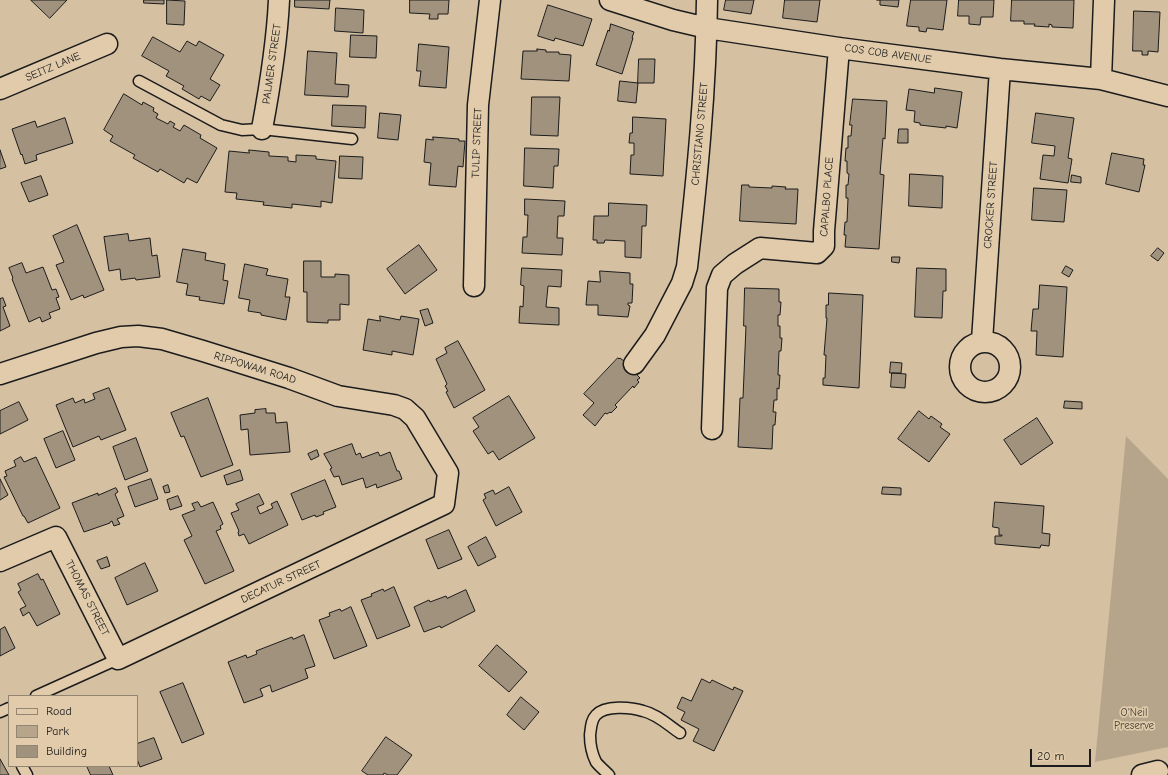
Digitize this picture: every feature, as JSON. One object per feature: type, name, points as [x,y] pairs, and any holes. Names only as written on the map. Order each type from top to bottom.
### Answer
[{"type":"street","name":"PALMER STREET","points":[[262,129],[267,104],[278,22],[279,0]]},
{"type":"street","name":"TULIP STREET","points":[[474,286],[478,105],[490,0]]},
{"type":"street","name":"COS COB AVENUE","points":[[610,0],[673,20],[706,28],[839,48],[1000,69],[1101,79],[1168,96]]},
{"type":"street","name":"CHRISTIANO STREET","points":[[634,364],[655,335],[682,283],[687,268],[706,63],[706,0]]},
{"type":"street","points":[[1101,79],[1104,0]]},
{"type":"street","name":"SEITZ LANE","points":[[0,89],[107,44]]},
{"type":"street","name":"CAPALBO PLACE","points":[[712,429],[717,288],[722,275],[735,264],[760,248],[817,253],[824,246],[839,48]]},
{"type":"street","name":"CROCKER STREET","points":[[982,342],[1000,69]]},
{"type":"street","name":"RIPPOWAM ROAD","points":[[0,374],[96,343],[121,337],[138,336],[162,339],[196,349],[289,378],[338,396],[394,405],[405,409],[415,418],[448,473],[444,504]]},
{"type":"street","name":"DECATUR STREET","points":[[118,659],[444,504]]},
{"type":"street","name":"THOMAS STREET","points":[[0,561],[56,537],[118,659]]},
{"type":"lane","points":[[139,81],[221,124],[242,130],[262,129],[352,138]]},
{"type":"lane","points":[[38,695],[118,659]]},
{"type":"lane","points":[[609,775],[596,762],[592,751],[590,739],[592,721],[596,714],[604,710],[629,708],[645,711],[655,715],[680,732]]},
{"type":"green space","name":"O'Neil Preserve","points":[[1126,436],[1168,479],[1168,747],[1095,762]]},
{"type":"building","points":[[31,0],[67,0],[50,18]]},
{"type":"building","points":[[144,0],[164,0],[164,4],[144,3]]},
{"type":"building","points":[[167,0],[185,1],[184,25],[167,24]]},
{"type":"building","points":[[295,0],[330,0],[329,9],[295,7]]},
{"type":"building","points":[[410,0],[449,0],[448,14],[438,14],[438,19],[429,19],[430,14],[410,13]]},
{"type":"building","points":[[726,0],[754,0],[751,14],[724,10]]},
{"type":"building","points":[[785,0],[820,0],[817,22],[783,18]]},
{"type":"building","points":[[880,0],[899,0],[898,7],[880,5]]},
{"type":"building","points":[[911,0],[947,0],[943,30],[927,28],[926,32],[919,31],[919,27],[907,26]]},
{"type":"building","points":[[959,0],[994,0],[993,17],[981,17],[980,25],[969,24],[969,16],[958,16]]},
{"type":"building","points":[[1012,0],[1074,0],[1073,28],[1052,27],[1052,25],[1049,24],[1049,27],[1034,26],[1035,24],[1024,24],[1024,21],[1011,21]]},
{"type":"building","points":[[548,5],[592,19],[583,46],[555,38],[554,41],[538,36]]},
{"type":"building","points":[[336,8],[364,10],[363,33],[335,31]]},
{"type":"building","points":[[1134,11],[1160,12],[1158,52],[1148,51],[1148,55],[1142,55],[1142,51],[1133,51]]},
{"type":"building","points":[[611,24],[634,32],[622,74],[596,65]]},
{"type":"building","points":[[351,35],[377,36],[376,58],[350,57]]},
{"type":"building","points":[[153,37],[180,52],[187,41],[196,46],[199,41],[224,55],[210,79],[220,85],[210,101],[201,96],[199,99],[182,89],[184,86],[166,76],[169,71],[142,56]]},
{"type":"building","points":[[419,44],[449,47],[446,88],[419,86],[421,71],[417,71]]},
{"type":"building","points":[[537,49],[546,50],[546,52],[559,52],[559,54],[571,55],[569,81],[521,79],[523,51],[537,51]]},
{"type":"building","points":[[308,51],[337,53],[335,84],[349,85],[348,97],[305,95]]},
{"type":"building","points":[[639,59],[655,59],[654,83],[638,83]]},
{"type":"building","points":[[620,81],[638,83],[636,103],[618,101]]},
{"type":"building","points":[[935,88],[962,92],[957,128],[920,125],[920,123],[914,122],[915,111],[906,110],[909,89],[934,93]]},
{"type":"building","points":[[124,94],[142,105],[143,102],[154,108],[153,111],[158,114],[156,118],[168,124],[170,121],[175,124],[173,127],[180,131],[184,125],[201,135],[200,138],[217,148],[197,183],[187,178],[184,183],[160,169],[158,172],[133,158],[135,155],[110,141],[113,136],[104,130]]},
{"type":"building","points":[[532,97],[560,97],[558,136],[531,135]]},
{"type":"building","points":[[853,99],[887,101],[885,139],[883,138],[880,174],[884,175],[879,249],[845,247],[846,235],[844,235],[845,222],[847,222],[848,198],[846,198],[846,185],[848,185],[849,174],[847,173],[847,161],[845,161],[846,148],[848,148],[848,136],[851,136],[852,125],[850,125]]},
{"type":"building","points":[[333,105],[366,106],[365,128],[332,126]]},
{"type":"building","points":[[380,113],[401,115],[398,140],[378,138]]},
{"type":"building","points":[[1036,113],[1074,118],[1068,158],[1072,159],[1068,183],[1040,179],[1043,155],[1054,156],[1055,146],[1032,143]]},
{"type":"building","points":[[633,117],[666,119],[663,176],[630,174],[631,155],[634,155],[634,143],[629,143],[630,133],[632,133]]},
{"type":"building","points":[[65,118],[73,143],[36,155],[37,160],[25,164],[12,129],[35,121],[37,127]]},
{"type":"building","points":[[899,129],[908,129],[908,143],[898,143]]},
{"type":"building","points":[[433,137],[459,139],[459,141],[465,141],[463,167],[458,166],[456,187],[429,185],[431,163],[424,162],[426,139],[433,140]]},
{"type":"building","points":[[525,148],[559,149],[558,166],[554,166],[553,188],[524,186]]},
{"type":"building","points":[[0,150],[6,167],[0,169]]},
{"type":"building","points":[[249,150],[269,152],[269,156],[288,157],[288,161],[296,162],[296,155],[316,156],[316,159],[336,161],[332,203],[321,201],[321,207],[292,204],[292,208],[263,205],[264,202],[236,199],[237,193],[225,192],[229,151],[249,153]]},
{"type":"building","points":[[1112,153],[1144,159],[1143,165],[1145,165],[1139,192],[1106,184]]},
{"type":"building","points":[[340,156],[363,157],[362,179],[339,178]]},
{"type":"building","points":[[910,174],[943,176],[942,208],[909,206]]},
{"type":"building","points":[[1072,175],[1081,177],[1081,183],[1071,182]]},
{"type":"building","points":[[41,176],[48,195],[29,202],[21,183]]},
{"type":"building","points":[[742,185],[749,185],[749,187],[772,188],[772,186],[786,187],[785,189],[798,189],[796,224],[740,221]]},
{"type":"building","points":[[1034,188],[1067,190],[1064,222],[1032,220]]},
{"type":"building","points":[[525,199],[565,201],[564,216],[558,216],[557,238],[563,238],[562,255],[522,253],[523,237],[527,237],[528,215],[525,215]]},
{"type":"building","points":[[609,203],[647,205],[646,226],[642,226],[641,258],[625,257],[625,241],[605,240],[604,243],[597,243],[597,240],[593,240],[594,216],[608,216]]},
{"type":"building","points":[[77,225],[104,290],[84,298],[83,295],[71,300],[56,265],[64,262],[53,236]]},
{"type":"building","points":[[128,234],[129,241],[150,238],[152,256],[157,255],[160,277],[121,280],[120,269],[109,271],[104,237]]},
{"type":"building","points":[[419,245],[437,270],[405,294],[387,269]]},
{"type":"building","points":[[1158,248],[1164,253],[1158,261],[1151,256]]},
{"type":"building","points":[[183,249],[206,253],[205,260],[225,264],[223,280],[228,281],[224,304],[199,300],[200,297],[186,295],[188,284],[177,282]]},
{"type":"building","points":[[892,257],[900,257],[899,263],[892,262]]},
{"type":"building","points":[[304,261],[321,261],[321,277],[335,277],[335,274],[349,275],[349,305],[340,304],[340,320],[328,320],[328,323],[307,322],[307,292],[304,292]]},
{"type":"building","points":[[22,263],[26,273],[43,267],[52,290],[56,289],[59,297],[56,298],[60,309],[49,313],[51,318],[42,322],[40,317],[29,322],[12,279],[13,278],[9,268]]},
{"type":"building","points":[[245,264],[268,269],[266,275],[288,279],[285,297],[290,297],[286,320],[248,311],[250,300],[239,298]]},
{"type":"building","points":[[1066,266],[1073,270],[1069,277],[1062,273]]},
{"type":"building","points":[[522,268],[562,270],[561,287],[548,286],[546,307],[559,308],[559,325],[519,323],[520,306],[523,307],[524,286],[521,285]]},
{"type":"building","points":[[917,268],[946,269],[946,291],[943,291],[942,318],[915,317]]},
{"type":"building","points":[[600,271],[630,273],[630,284],[633,284],[632,303],[628,303],[630,306],[628,317],[598,315],[598,305],[586,305],[588,281],[600,282]]},
{"type":"building","points":[[1040,285],[1067,287],[1063,357],[1036,355],[1037,331],[1031,331],[1033,309],[1038,309]]},
{"type":"building","points":[[745,288],[779,289],[779,302],[781,302],[780,315],[778,315],[778,326],[780,326],[780,338],[782,338],[781,351],[779,351],[779,389],[777,388],[777,400],[774,400],[773,412],[776,412],[775,425],[773,425],[772,449],[738,447],[740,398],[743,398],[746,326],[744,326]]},
{"type":"building","points":[[829,293],[863,295],[859,388],[823,385],[823,378],[825,378],[826,355],[824,355],[827,318],[826,305],[828,305]]},
{"type":"building","points":[[3,298],[6,306],[3,307],[10,326],[0,331],[0,299]]},
{"type":"building","points":[[428,309],[433,323],[425,326],[420,311]]},
{"type":"building","points":[[380,316],[400,320],[401,316],[419,319],[413,355],[392,351],[392,355],[363,350],[368,319],[380,321]]},
{"type":"building","points":[[458,341],[485,390],[454,408],[446,392],[448,391],[445,386],[447,384],[436,359],[447,353],[445,348]]},
{"type":"building","points":[[618,358],[630,366],[629,367],[640,378],[637,380],[639,382],[634,388],[633,386],[615,405],[617,407],[611,413],[605,413],[595,426],[583,415],[594,403],[584,394]]},
{"type":"building","points":[[891,362],[902,363],[901,373],[890,373]]},
{"type":"building","points":[[892,373],[906,374],[905,388],[891,387]]},
{"type":"building","points":[[109,388],[126,430],[101,440],[99,436],[73,447],[56,405],[73,398],[75,403],[84,399],[85,403],[95,399],[93,394]]},
{"type":"building","points":[[509,396],[535,438],[499,460],[493,451],[488,454],[473,431],[479,427],[473,418]]},
{"type":"building","points":[[208,398],[233,465],[201,477],[184,436],[181,437],[171,413]]},
{"type":"building","points":[[1065,401],[1082,402],[1082,409],[1064,408]]},
{"type":"building","points":[[19,402],[28,420],[0,434],[0,411]]},
{"type":"building","points":[[266,409],[266,413],[275,413],[276,423],[287,422],[290,452],[250,455],[248,429],[241,430],[240,415],[255,413],[255,410]]},
{"type":"building","points":[[919,411],[929,419],[931,416],[942,424],[940,427],[950,434],[929,462],[898,439]]},
{"type":"building","points":[[1037,418],[1053,443],[1021,465],[1004,440]]},
{"type":"building","points":[[63,431],[75,460],[56,468],[44,439]]},
{"type":"building","points":[[136,438],[148,471],[125,480],[113,447]]},
{"type":"building","points":[[352,444],[356,455],[360,453],[362,458],[378,452],[380,456],[390,452],[397,471],[399,471],[402,479],[377,488],[376,484],[366,488],[363,478],[342,485],[339,476],[334,477],[330,469],[332,468],[324,454]]},
{"type":"building","points":[[317,450],[319,456],[311,460],[308,454]]},
{"type":"building","points":[[21,457],[24,462],[36,457],[60,508],[28,523],[4,477],[7,476],[5,471],[16,466],[14,461]]},
{"type":"building","points":[[240,470],[243,480],[227,485],[224,476]]},
{"type":"building","points":[[0,479],[8,495],[0,500]]},
{"type":"building","points":[[151,479],[158,499],[135,507],[128,487]]},
{"type":"building","points":[[325,480],[336,507],[323,512],[324,514],[316,517],[315,515],[302,520],[291,494]]},
{"type":"building","points":[[168,485],[170,492],[165,493],[163,487]]},
{"type":"building","points":[[509,487],[522,512],[496,526],[483,500],[486,498],[484,494],[493,490],[495,494]]},
{"type":"building","points":[[883,487],[901,488],[901,495],[882,494]]},
{"type":"building","points":[[116,488],[118,492],[115,494],[124,516],[117,519],[120,524],[114,526],[112,521],[84,532],[72,503]]},
{"type":"building","points":[[259,494],[264,504],[257,507],[260,514],[273,508],[271,504],[277,501],[288,525],[249,544],[244,534],[239,536],[239,531],[231,513],[239,510],[236,504]]},
{"type":"building","points":[[178,496],[182,506],[170,510],[167,500]]},
{"type":"building","points":[[198,502],[201,507],[213,502],[223,524],[220,526],[221,529],[216,531],[234,571],[205,584],[184,540],[192,536],[182,515],[195,510],[192,504]]},
{"type":"building","points":[[995,502],[1044,506],[1042,533],[1050,534],[1049,546],[1041,545],[1040,548],[995,544],[995,536],[1002,535],[999,535],[999,528],[993,527]]},
{"type":"building","points":[[449,530],[462,559],[438,569],[426,540]]},
{"type":"building","points":[[486,537],[496,557],[478,566],[468,547]]},
{"type":"building","points":[[107,557],[110,566],[101,569],[97,561]]},
{"type":"building","points":[[145,563],[158,591],[127,605],[115,578]]},
{"type":"building","points":[[38,574],[41,580],[43,579],[60,614],[37,626],[29,612],[23,616],[20,609],[26,606],[18,592],[21,590],[18,584]]},
{"type":"building","points":[[394,587],[410,626],[377,639],[361,600],[372,596],[371,594],[383,589],[384,591]]},
{"type":"building","points":[[466,590],[475,611],[441,628],[440,626],[424,632],[414,607],[429,600],[430,602],[446,596],[447,598]]},
{"type":"building","points":[[351,607],[367,646],[334,659],[319,620],[330,616],[329,613],[340,609],[341,611]]},
{"type":"building","points":[[5,627],[15,648],[0,656],[0,630]]},
{"type":"building","points":[[304,635],[315,666],[305,669],[308,678],[272,692],[270,685],[260,689],[263,696],[244,703],[228,662],[246,655],[247,658],[257,654],[256,651],[292,637],[293,639]]},
{"type":"building","points":[[497,645],[527,672],[509,692],[479,666]]},
{"type":"building","points":[[702,679],[710,683],[712,680],[733,690],[734,687],[743,691],[714,751],[693,741],[699,729],[681,720],[685,712],[677,708],[682,697],[691,701]]},
{"type":"building","points":[[183,683],[204,734],[182,743],[160,692]]},
{"type":"building","points":[[521,697],[539,712],[524,730],[507,715]]},
{"type":"building","points":[[386,737],[412,755],[397,775],[388,775],[384,773],[383,775],[368,775],[362,771]]},
{"type":"building","points":[[154,738],[162,759],[140,767],[138,762],[138,744]]},
{"type":"building","points":[[0,759],[9,775],[0,775]]},
{"type":"building","points":[[87,767],[109,767],[113,775],[91,775]]}]
